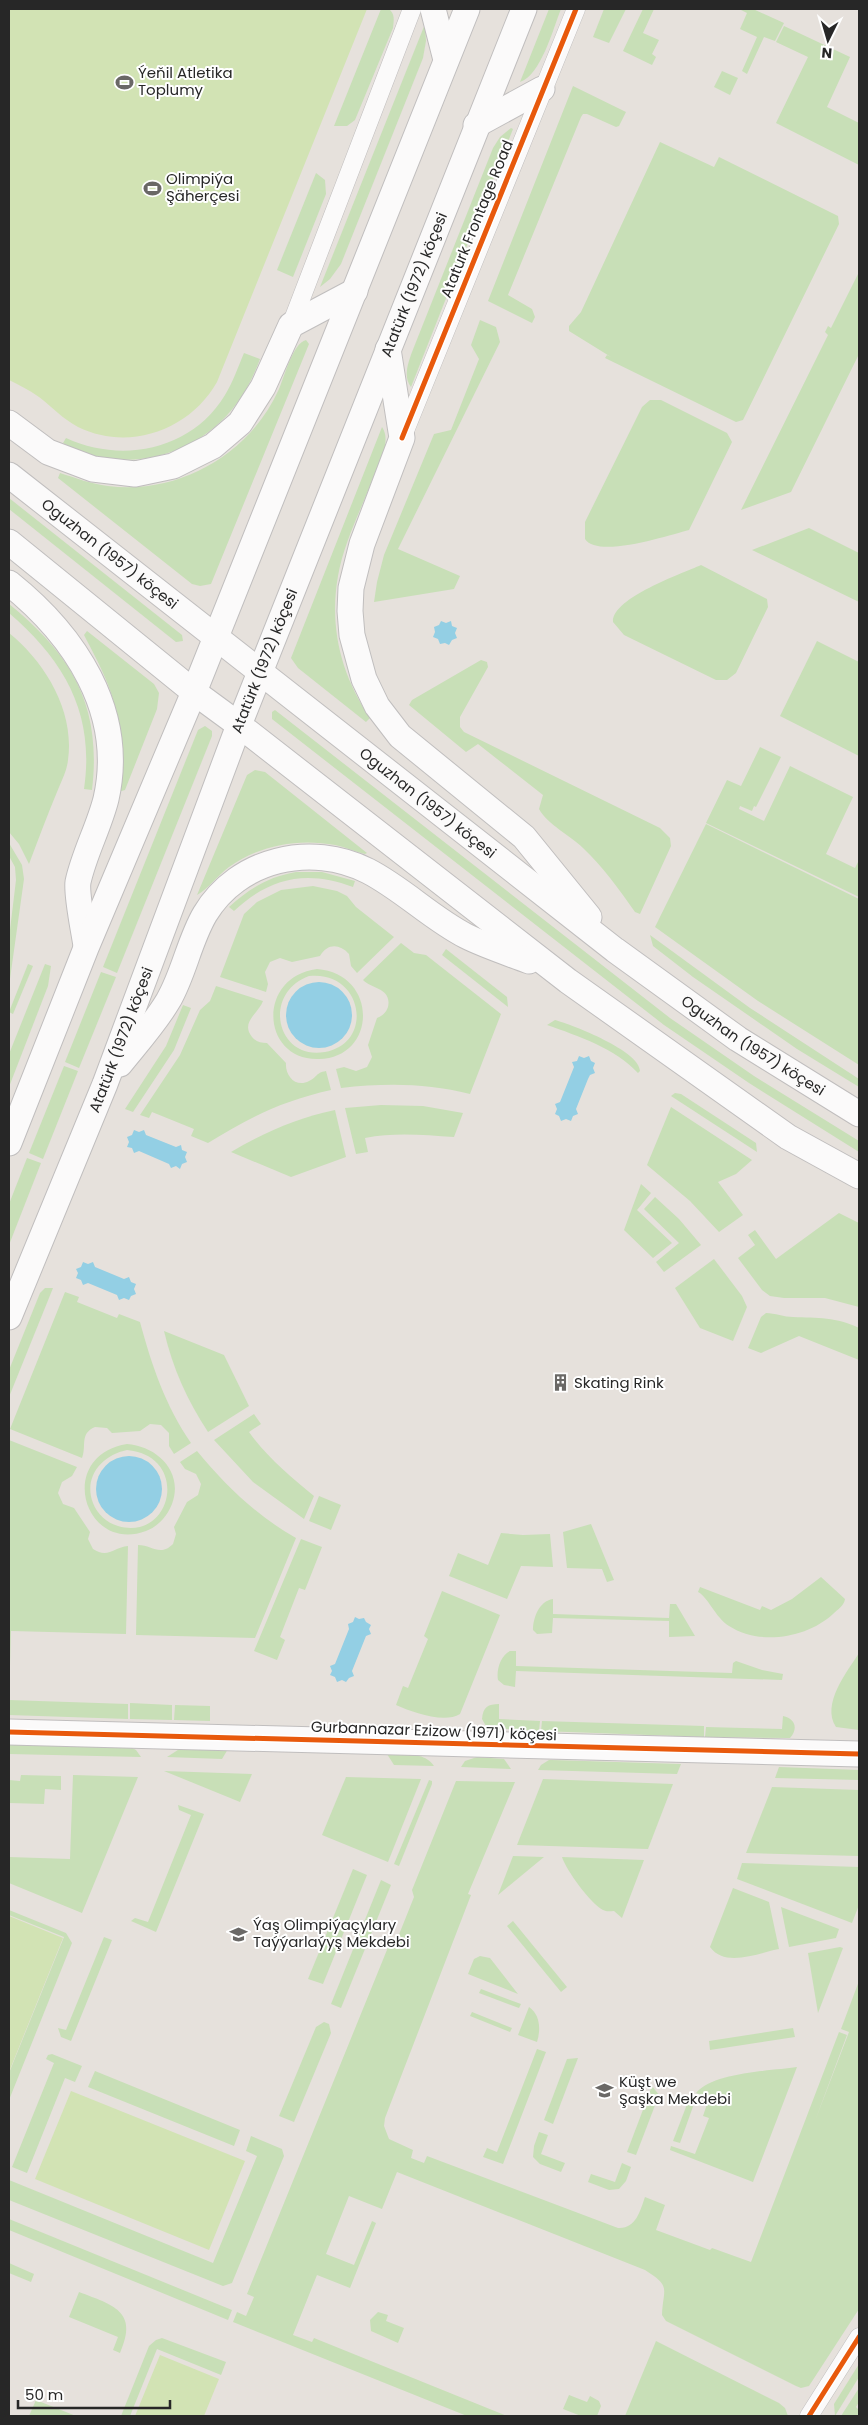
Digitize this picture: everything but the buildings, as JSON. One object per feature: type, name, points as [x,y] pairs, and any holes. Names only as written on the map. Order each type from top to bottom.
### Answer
[{"type":"main road","points":[[433,9],[446,60]]},
{"type":"main road","points":[[9,1143],[86,948],[194,692],[467,9]]},
{"type":"main road","name":"Atatürk (1972) köçesi","points":[[9,1317],[105,1084],[239,725],[476,125],[524,9]]},
{"type":"main road","points":[[476,125],[542,89]]},
{"type":"main road","points":[[9,423],[48,452],[93,469],[135,474],[173,466],[214,446],[240,423],[263,387],[291,326],[355,292]]},
{"type":"main road","points":[[388,349],[402,438],[362,544],[351,588],[350,612],[352,635],[364,679],[377,706],[400,736],[524,837],[615,950]]},
{"type":"main road","name":"Oguzhan (1957) köçesi","points":[[9,475],[615,950],[738,1039],[859,1114]]},
{"type":"main road","points":[[9,542],[194,692],[239,725],[552,970],[693,1072],[788,1137],[859,1176]]},
{"type":"main road","points":[[9,583],[45,614],[73,648],[93,684],[104,720],[109,755],[106,799],[78,884],[86,948]]},
{"type":"main road","points":[[105,1084],[168,1001],[205,914],[220,893],[249,870],[283,858],[299,856],[321,859],[348,863],[366,870],[465,935],[552,970]]},
{"type":"main road","name":"Gurbannazar Ezizow (1971) köçesi","points":[[9,1732],[859,1754]]},
{"type":"street","points":[[291,326],[412,9]]},
{"type":"street","name":"Ataturk Frontage Road","points":[[402,438],[576,9]]},
{"type":"street","points":[[809,2416],[859,2337]]},
{"type":"green space","name":"Olimpiýa Şäherçesi","points":[[9,9],[367,9],[217,382],[205,399],[191,413],[175,424],[156,432],[137,436],[117,437],[98,434],[78,427],[62,417],[39,397],[9,380]]},
{"type":"green space","points":[[381,9],[389,9],[392,13],[394,20],[393,28],[355,120],[347,126],[334,126]]},
{"type":"green space","points":[[549,9],[561,9],[550,39],[534,70],[527,78],[520,82]]},
{"type":"green space","points":[[604,9],[626,9],[609,43],[593,37]]},
{"type":"green space","points":[[643,9],[654,9],[643,33],[659,40],[652,54],[656,57],[652,65],[623,51]]},
{"type":"green space","points":[[739,9],[753,9],[784,23],[775,41],[764,37],[747,74],[742,71],[757,37],[740,29],[747,13]]},
{"type":"green space","points":[[425,24],[426,41],[423,58],[341,264],[330,279],[320,287]]},
{"type":"green space","points":[[784,26],[850,57],[827,107],[859,123],[859,165],[776,123],[808,57],[776,42]]},
{"type":"green space","points":[[722,71],[738,78],[730,95],[714,87]]},
{"type":"green space","points":[[573,86],[626,112],[619,126],[616,127],[587,114],[583,114],[581,117],[508,295],[532,309],[535,317],[532,323],[488,301]]},
{"type":"green space","points":[[511,128],[513,129],[411,387],[407,374],[412,352],[493,148],[500,137]]},
{"type":"green space","points":[[660,142],[714,167],[719,157],[838,216],[839,224],[743,420],[736,422],[605,358],[607,355],[611,357],[569,331],[569,326],[581,312]]},
{"type":"green space","points":[[316,173],[325,180],[326,194],[293,277],[277,270]]},
{"type":"green space","points":[[859,272],[859,354],[791,492],[741,510],[828,335],[825,332],[828,326],[831,328]]},
{"type":"green space","points":[[480,320],[496,327],[500,342],[398,549],[460,576],[454,589],[374,602],[384,555],[434,434],[451,430],[479,359],[471,345]]},
{"type":"green space","points":[[306,340],[309,344],[211,584],[200,586],[192,584],[58,478],[60,473],[102,485],[135,487],[161,484],[186,476],[209,465],[231,451],[250,433],[266,412],[279,389],[297,347]]},
{"type":"green space","points":[[244,353],[260,359],[241,398],[221,422],[202,437],[180,448],[158,456],[134,460],[110,459],[86,453],[63,443],[66,438],[88,446],[110,450],[132,450],[154,447],[175,440],[194,429],[211,414],[228,390]]},
{"type":"green space","points":[[650,400],[661,400],[727,433],[732,442],[689,530],[634,544],[604,547],[592,545],[585,539],[585,522],[642,407]]},
{"type":"green space","points":[[382,427],[386,438],[383,454],[344,551],[336,595],[335,614],[340,650],[352,685],[370,718],[366,722],[298,668],[291,658]]},
{"type":"green space","points":[[9,498],[182,635],[183,641],[176,642],[9,509]]},
{"type":"green space","points":[[809,528],[859,553],[859,602],[752,550]]},
{"type":"green space","points":[[701,565],[767,599],[768,607],[736,673],[727,680],[716,680],[624,635],[613,622],[616,613],[635,596]]},
{"type":"green space","points":[[9,604],[50,643],[66,663],[78,685],[87,708],[92,733],[94,760],[92,790],[84,789],[85,737],[80,713],[72,691],[46,650],[9,613]]},
{"type":"green space","points":[[87,631],[154,684],[159,693],[157,709],[125,790],[118,792],[119,733],[114,701],[106,679],[84,635]]},
{"type":"green space","points":[[9,633],[34,658],[55,689],[67,724],[69,742],[65,772],[29,864],[19,844],[9,832]]},
{"type":"green space","points":[[817,641],[859,662],[859,756],[780,716]]},
{"type":"green space","points":[[481,660],[487,662],[488,667],[460,717],[460,727],[464,732],[660,828],[670,838],[671,846],[640,914],[635,912],[590,855],[543,815],[539,809],[543,795],[478,744],[466,752],[409,705],[412,700]]},
{"type":"green space","points":[[275,710],[670,1018],[754,1076],[859,1141],[859,1152],[749,1083],[664,1025],[272,719],[272,712]]},
{"type":"green space","points":[[205,726],[212,731],[212,736],[117,973],[103,967],[198,730]]},
{"type":"green space","points":[[760,747],[781,757],[756,807],[754,806],[752,811],[740,806],[739,809],[764,821],[790,766],[853,797],[826,854],[855,868],[859,860],[859,897],[706,823],[727,780],[741,786]]},
{"type":"green space","points":[[255,770],[265,772],[367,853],[321,843],[307,842],[280,845],[253,853],[241,859],[197,895],[247,775]]},
{"type":"green space","points":[[706,824],[859,899],[859,1065],[758,1001],[655,927]]},
{"type":"green space","points":[[9,843],[22,865],[24,879],[9,986],[9,938],[16,880],[15,867],[9,856]]},
{"type":"green space","points":[[296,872],[322,872],[355,881],[353,887],[320,879],[304,878],[289,880],[261,891],[234,911],[229,907],[244,894],[260,884]]},
{"type":"green space","points":[[313,886],[337,891],[347,896],[356,907],[394,937],[357,973],[351,966],[349,954],[341,948],[333,946],[326,949],[320,956],[292,962],[280,958],[270,962],[265,972],[268,984],[266,992],[220,977],[244,914],[257,902],[281,890]]},
{"type":"green space","points":[[650,935],[750,1008],[859,1079],[859,1087],[797,1049],[693,977],[653,946]]},
{"type":"green space","points":[[401,943],[414,953],[426,955],[501,1014],[470,1094],[454,1090],[406,1085],[341,1088],[336,1069],[344,1067],[356,1071],[367,1067],[372,1057],[368,1045],[377,1018],[384,1014],[388,1007],[387,996],[384,992],[363,980]]},
{"type":"green space","points":[[446,949],[507,997],[508,1007],[442,955]]},
{"type":"green space","points":[[28,964],[33,966],[13,1014],[9,1012]]},
{"type":"green space","points":[[45,964],[51,966],[48,986],[9,1087],[9,1054]]},
{"type":"green space","points":[[317,969],[337,974],[352,985],[360,999],[363,1016],[360,1031],[352,1045],[338,1055],[319,1059],[300,1056],[286,1047],[277,1034],[273,1018],[276,1002],[283,987],[297,975]],"holes":[[[309,976],[327,977],[341,984],[351,995],[356,1008],[356,1022],[351,1035],[341,1046],[325,1052],[309,1052],[296,1046],[286,1037],[281,1024],[280,1010],[284,997],[294,985]]]},
{"type":"green space","points":[[101,972],[116,977],[79,1068],[65,1062]]},
{"type":"green space","points":[[216,986],[263,1001],[249,1022],[249,1032],[252,1037],[259,1042],[267,1043],[286,1063],[287,1072],[292,1080],[304,1083],[326,1071],[331,1090],[297,1099],[267,1111],[238,1125],[208,1143],[191,1136],[194,1129],[152,1112],[149,1118],[140,1115],[180,1055],[200,1010],[210,1001]]},
{"type":"green space","points":[[183,1005],[191,1008],[174,1050],[133,1112],[125,1109],[166,1046]]},
{"type":"green space","points":[[555,1020],[590,1033],[618,1047],[637,1063],[640,1071],[638,1073],[618,1056],[596,1044],[547,1025]]},
{"type":"green space","points":[[64,1066],[78,1071],[43,1159],[29,1153]]},
{"type":"green space","points":[[675,1093],[681,1094],[756,1143],[757,1152],[671,1096]]},
{"type":"green space","points":[[381,1105],[423,1106],[463,1113],[454,1137],[421,1135],[376,1136],[365,1138],[368,1152],[356,1154],[345,1108]]},
{"type":"green space","points":[[671,1107],[752,1160],[736,1174],[718,1182],[743,1215],[719,1232],[690,1201],[647,1165]]},
{"type":"green space","points":[[335,1110],[346,1157],[291,1177],[231,1152],[282,1126]]},
{"type":"green space","points":[[27,1158],[41,1163],[9,1245],[9,1204]]},
{"type":"green space","points":[[641,1184],[651,1193],[637,1210],[672,1243],[653,1258],[624,1230]]},
{"type":"green space","points":[[655,1197],[679,1219],[701,1245],[664,1272],[656,1262],[679,1243],[644,1209]]},
{"type":"green space","points":[[839,1213],[859,1223],[859,1307],[825,1298],[770,1296],[762,1290],[738,1258],[755,1245],[748,1235],[755,1230],[776,1259]]},
{"type":"green space","points":[[714,1259],[742,1296],[747,1307],[733,1341],[700,1328],[675,1288]]},
{"type":"green space","points":[[45,1288],[53,1288],[9,1397],[9,1370],[40,1293]]},
{"type":"green space","points":[[65,1292],[79,1297],[77,1302],[117,1318],[119,1314],[140,1322],[160,1385],[191,1443],[174,1454],[169,1446],[169,1433],[161,1425],[150,1424],[140,1431],[112,1433],[107,1428],[95,1427],[85,1437],[82,1458],[10,1429]]},
{"type":"green space","points":[[766,1313],[790,1317],[835,1320],[859,1328],[859,1360],[799,1336],[761,1353],[748,1348],[761,1317]]},
{"type":"green space","points":[[164,1331],[224,1355],[249,1406],[208,1432],[182,1384]]},
{"type":"green space","points":[[254,1414],[261,1424],[249,1432],[271,1458],[314,1496],[304,1519],[253,1482],[214,1440]]},
{"type":"green space","points":[[9,1440],[77,1467],[72,1476],[62,1482],[58,1493],[63,1504],[74,1508],[90,1532],[88,1539],[93,1549],[98,1552],[107,1553],[128,1546],[126,1634],[11,1631],[9,1700]]},
{"type":"green space","points":[[127,1444],[138,1446],[158,1455],[171,1471],[175,1492],[172,1504],[168,1513],[155,1526],[146,1531],[124,1534],[107,1529],[94,1517],[86,1501],[85,1483],[91,1466],[105,1452]],"holes":[[[127,1450],[147,1456],[160,1467],[167,1481],[167,1496],[161,1511],[151,1522],[137,1528],[110,1523],[97,1511],[93,1503],[91,1493],[93,1476],[103,1462],[118,1453]]]},
{"type":"green space","points":[[197,1451],[219,1476],[255,1510],[296,1538],[255,1638],[136,1635],[138,1545],[164,1550],[173,1544],[176,1534],[174,1527],[187,1502],[198,1495],[201,1484],[196,1474],[185,1469],[180,1462]]},
{"type":"green space","points":[[319,1496],[341,1505],[331,1530],[309,1521]]},
{"type":"green space","points":[[591,1524],[614,1580],[607,1582],[602,1569],[567,1568],[563,1532]]},
{"type":"green space","points":[[501,1533],[523,1535],[550,1534],[553,1567],[521,1566],[507,1599],[449,1576],[458,1553],[488,1565]]},
{"type":"green space","points":[[301,1539],[322,1547],[305,1590],[299,1588],[280,1637],[285,1640],[277,1660],[254,1651]]},
{"type":"green space","points":[[821,1577],[845,1599],[843,1604],[833,1614],[810,1629],[797,1634],[783,1636],[755,1636],[729,1626],[698,1592],[700,1587],[760,1610],[762,1606],[771,1610],[792,1599]]},
{"type":"green space","points":[[442,1591],[500,1615],[460,1714],[446,1718],[428,1716],[396,1705],[403,1686],[408,1688],[428,1639],[424,1636]]},
{"type":"green space","points":[[553,1599],[553,1614],[669,1618],[670,1604],[676,1604],[695,1636],[669,1637],[669,1621],[553,1618],[552,1633],[537,1634],[533,1630],[534,1620],[538,1611],[544,1603]]},
{"type":"green space","points":[[510,1651],[516,1651],[516,1666],[732,1673],[733,1663],[736,1661],[762,1670],[783,1674],[782,1680],[516,1671],[515,1687],[504,1685],[498,1680],[500,1663]]},
{"type":"green space","points":[[859,1653],[859,1730],[836,1727],[832,1718],[832,1708],[837,1688]]},
{"type":"green space","points":[[9,1700],[128,1704],[128,1719],[9,1715]]},
{"type":"green space","points":[[130,1703],[172,1705],[172,1720],[130,1719]]},
{"type":"green space","points":[[499,1704],[499,1719],[540,1721],[539,1731],[487,1728],[482,1719],[485,1709]]},
{"type":"green space","points":[[175,1705],[210,1706],[210,1721],[174,1720]]},
{"type":"green space","points":[[783,1716],[791,1719],[795,1728],[790,1738],[705,1737],[706,1727],[782,1729]]},
{"type":"green space","points":[[542,1721],[704,1726],[704,1737],[541,1731]]},
{"type":"green space","points":[[9,1743],[130,1747],[136,1750],[141,1757],[9,1754]]},
{"type":"green space","points":[[181,1748],[228,1749],[222,1759],[167,1757]]},
{"type":"green space","points":[[387,1754],[419,1756],[430,1761],[434,1766],[394,1765]]},
{"type":"green space","points":[[477,1757],[504,1759],[511,1769],[461,1767],[465,1761]]},
{"type":"green space","points":[[549,1760],[681,1764],[677,1774],[538,1770],[541,1765]]},
{"type":"green space","points":[[779,1767],[859,1770],[859,1780],[775,1778]]},
{"type":"green space","points":[[164,1771],[252,1774],[240,1802]]},
{"type":"green space","points":[[21,1775],[61,1776],[61,1790],[45,1789],[44,1804],[9,1803],[9,1780],[20,1781]]},
{"type":"green space","points":[[73,1775],[138,1777],[82,1913],[9,1883],[9,1857],[70,1859]]},
{"type":"green space","points":[[346,1777],[421,1779],[388,1862],[322,1835]]},
{"type":"green space","points":[[543,1779],[673,1784],[648,1849],[517,1845]]},
{"type":"green space","points":[[429,1780],[432,1781],[432,1784],[399,1866],[394,1864]]},
{"type":"green space","points":[[456,1781],[515,1782],[468,1894],[471,1895],[385,2118],[384,2126],[389,2139],[413,2150],[411,2158],[424,2163],[427,2156],[618,2228],[629,2226],[633,2222],[639,2213],[645,2197],[665,2205],[656,2230],[710,2250],[712,2248],[751,2262],[839,2032],[847,2035],[815,2121],[849,2032],[841,2029],[859,1981],[859,2309],[809,2386],[801,2388],[796,2386],[666,2321],[662,2315],[663,2285],[645,2270],[397,2172],[382,2209],[349,2196],[326,2254],[354,2265],[372,2221],[376,2223],[350,2288],[317,2275],[293,2335],[312,2342],[314,2338],[507,2416],[467,2416],[233,2322],[237,2312],[246,2316],[254,2297],[247,2294],[391,1940],[398,1937],[414,1897],[412,1890]]},
{"type":"green space","points":[[772,1787],[859,1790],[859,1856],[746,1853]]},
{"type":"green space","points":[[178,1805],[204,1814],[156,1932],[131,1921],[135,1918],[148,1922],[191,1815],[179,1810]]},
{"type":"green space","points":[[513,1856],[544,1857],[498,1895]]},
{"type":"green space","points":[[562,1857],[644,1860],[622,1918],[614,1911],[603,1910],[592,1901],[574,1878]]},
{"type":"green space","points":[[742,1863],[859,1867],[859,1905],[852,1923],[737,1879]]},
{"type":"green space","points":[[353,1869],[367,1875],[323,1984],[308,1979]]},
{"type":"green space","points":[[381,1880],[391,1885],[341,2008],[331,2004]]},
{"type":"green space","points":[[733,1888],[769,1902],[779,1949],[752,1956],[733,1958],[724,1957],[710,1947]]},
{"type":"green space","points":[[781,1907],[839,1929],[836,1938],[789,1947]]},
{"type":"green space","points":[[9,1910],[66,1933],[72,1943],[9,2100],[9,2073],[64,1937],[9,1915]]},
{"type":"green space","points":[[9,1916],[63,1938],[9,2072]]},
{"type":"green space","points":[[513,1921],[567,1987],[561,1992],[507,1926]]},
{"type":"green space","points":[[104,1937],[112,1940],[71,2041],[61,2037],[58,2028],[66,2030]]},
{"type":"green space","points":[[843,1948],[818,2013],[808,1953]]},
{"type":"green space","points":[[480,1956],[490,1958],[518,1994],[468,1974],[474,1959]]},
{"type":"green space","points":[[481,1989],[521,2004],[519,2008],[479,1993]]},
{"type":"green space","points":[[529,2007],[533,2010],[539,2023],[537,2042],[518,2035]]},
{"type":"green space","points":[[472,2012],[512,2028],[510,2032],[470,2016]]},
{"type":"green space","points":[[324,2022],[329,2024],[331,2033],[294,2122],[279,2116],[316,2027]]},
{"type":"green space","points":[[793,2028],[795,2037],[710,2050],[709,2041]]},
{"type":"green space","points":[[537,2049],[546,2052],[503,2164],[483,2157],[487,2148],[497,2152]]},
{"type":"green space","points":[[52,2054],[82,2066],[75,2082],[65,2078],[27,2173],[12,2167],[54,2063],[46,2059],[48,2055]]},
{"type":"green space","points":[[578,2058],[553,2124],[544,2120],[567,2059]]},
{"type":"green space","points":[[797,2067],[753,2182],[670,2150],[671,2146],[695,2154],[709,2118],[703,2116],[709,2098],[696,2093],[704,2086],[728,2077]]},
{"type":"green space","points":[[95,2071],[240,2130],[234,2146],[88,2087]]},
{"type":"green space","points":[[652,2086],[659,2095],[636,2155],[627,2152]]},
{"type":"green space","points":[[71,2091],[245,2161],[209,2250],[35,2179]]},
{"type":"green space","points":[[689,2099],[695,2101],[680,2143],[673,2141]]},
{"type":"green space","points":[[539,2132],[548,2135],[541,2154],[565,2163],[561,2172],[540,2164],[533,2157],[534,2146]]},
{"type":"green space","points":[[251,2136],[282,2149],[284,2156],[232,2283],[223,2286],[9,2200],[9,2180],[213,2263],[257,2156],[246,2151]]},
{"type":"green space","points":[[622,2163],[631,2167],[626,2181],[619,2189],[609,2190],[588,2182],[591,2174],[615,2182]]},
{"type":"green space","points":[[9,2219],[232,2310],[228,2320],[9,2230]]},
{"type":"green space","points":[[9,2263],[34,2274],[31,2282],[9,2273]]},
{"type":"green space","points":[[79,2292],[112,2306],[124,2319],[126,2328],[125,2339],[120,2353],[113,2350],[118,2337],[69,2317]]},
{"type":"green space","points":[[378,2312],[388,2315],[386,2321],[404,2328],[398,2343],[371,2331],[370,2320]]},
{"type":"green space","points":[[162,2338],[226,2362],[221,2375],[157,2349],[130,2416],[121,2416],[149,2346]]},
{"type":"green space","points":[[656,2341],[779,2403],[785,2408],[788,2416],[625,2416]]},
{"type":"green space","points":[[160,2355],[219,2379],[204,2416],[135,2416]]},
{"type":"green space","points":[[859,2364],[859,2377],[835,2416],[834,2404]]},
{"type":"green space","points":[[859,2388],[859,2402],[856,2407],[859,2410],[859,2416],[841,2416]]},
{"type":"green space","points":[[569,2395],[587,2402],[590,2396],[599,2401],[601,2406],[597,2416],[581,2416],[563,2409]]},
{"type":"green space","points":[[36,2400],[76,2416],[29,2416]]},
{"type":"water","points":[[441,621],[446,623],[451,621],[452,626],[457,628],[455,633],[457,638],[452,640],[449,645],[445,643],[440,644],[438,639],[433,637],[434,627],[439,625]]},
{"type":"water","points":[[319,982],[332,984],[347,997],[350,1002],[352,1015],[350,1028],[337,1043],[332,1046],[319,1048],[306,1046],[291,1033],[288,1028],[286,1015],[288,1002],[301,987],[306,984]]},
{"type":"water","points":[[579,1056],[584,1058],[589,1056],[591,1061],[595,1063],[593,1068],[595,1073],[590,1075],[588,1079],[576,1109],[578,1114],[573,1116],[571,1121],[566,1119],[561,1121],[559,1116],[555,1114],[557,1109],[555,1104],[560,1102],[574,1067],[572,1062],[577,1061]]},
{"type":"water","points":[[134,1130],[139,1132],[144,1130],[146,1135],[176,1147],[181,1145],[182,1150],[187,1152],[185,1157],[187,1162],[182,1164],[180,1169],[176,1166],[171,1168],[169,1164],[139,1151],[134,1153],[132,1148],[127,1147],[129,1142],[127,1137],[132,1135]]},
{"type":"water","points":[[83,1262],[88,1264],[93,1262],[95,1267],[124,1279],[129,1277],[131,1282],[136,1284],[134,1289],[136,1294],[131,1296],[129,1300],[124,1298],[119,1300],[117,1295],[88,1283],[83,1285],[81,1280],[76,1278],[78,1273],[76,1269],[81,1267]]},
{"type":"water","points":[[129,1456],[142,1458],[152,1466],[160,1476],[162,1489],[160,1502],[152,1512],[142,1520],[129,1522],[116,1520],[106,1512],[98,1502],[96,1489],[98,1476],[106,1466],[116,1458]]},
{"type":"water","points":[[355,1617],[359,1619],[364,1618],[371,1625],[369,1629],[371,1634],[366,1636],[352,1671],[354,1676],[346,1682],[342,1680],[337,1682],[335,1677],[330,1675],[332,1671],[330,1666],[335,1664],[349,1629],[348,1624],[353,1622]]},
{"type":"cycle path","points":[[402,438],[576,9]]},
{"type":"cycle path","points":[[9,1732],[859,1754]]},
{"type":"cycle path","points":[[809,2416],[859,2337]]},
{"type":"place","name":"Ýeňil Atletika Toplumy","points":[[124,82]]},
{"type":"place","name":"Olimpiýa Şäherçesi","points":[[152,188]]},
{"type":"place","name":"Skating Rink","points":[[560,1383]]},
{"type":"place","name":"Ýaş Olimpiýaçylary Taýýarlaýyş Mekdebi","points":[[239,1934]]},
{"type":"place","name":"Küşt we Şaşka Mekdebi","points":[[605,2091]]}]
